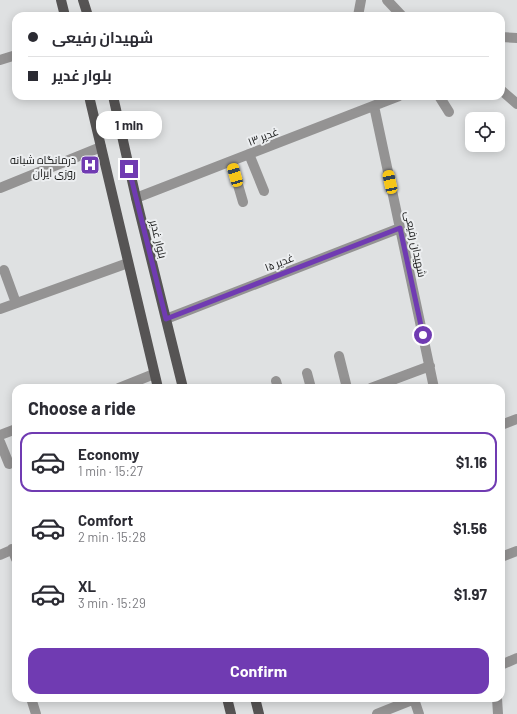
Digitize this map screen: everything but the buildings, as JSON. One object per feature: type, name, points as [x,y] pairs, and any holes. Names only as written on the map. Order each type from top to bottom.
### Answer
[{"type":"main road","points":[[61,0],[64,12]]},
{"type":"main road","points":[[83,0],[87,12]]},
{"type":"main road","points":[[90,100],[157,384]]},
{"type":"main road","name":"بلوار غدیر","points":[[114,100],[136,198],[182,384]]},
{"type":"main road","points":[[228,702],[231,714]]},
{"type":"main road","points":[[256,702],[259,714]]},
{"type":"street","points":[[359,12],[361,0]]},
{"type":"street","points":[[387,0],[398,12]]},
{"type":"street","points":[[505,37],[517,38]]},
{"type":"street","points":[[0,60],[12,58]]},
{"type":"street","points":[[505,94],[517,104]]},
{"type":"street","name":"۱۳ غدیر","points":[[136,198],[389,100]]},
{"type":"street","points":[[442,100],[449,112]]},
{"type":"street","name":"شهیدان رفیعی","points":[[374,106],[433,384]]},
{"type":"street","points":[[0,188],[101,147]]},
{"type":"street","points":[[249,154],[264,191]]},
{"type":"street","points":[[231,161],[243,202]]},
{"type":"street","name":"۱۵ غدیر","points":[[166,319],[400,228]]},
{"type":"street","points":[[0,309],[128,263]]},
{"type":"street","points":[[4,270],[16,303]]},
{"type":"street","points":[[339,356],[346,384]]},
{"type":"street","points":[[382,384],[430,366]]},
{"type":"street","points":[[307,373],[310,384]]},
{"type":"street","points":[[128,384],[154,374]]},
{"type":"street","points":[[505,424],[517,419]]},
{"type":"street","points":[[0,435],[12,430]]},
{"type":"street","points":[[0,442],[9,464]]},
{"type":"street","points":[[505,556],[517,551]]},
{"type":"street","points":[[0,554],[12,552]]},
{"type":"street","points":[[505,663],[517,658]]},
{"type":"street","points":[[32,702],[36,714]]},
{"type":"street","points":[[377,714],[396,710],[411,702]]},
{"type":"street","points":[[417,702],[419,714]]},
{"type":"street","points":[[497,702],[498,714]]},
{"type":"place","name":"درمانگاه شبانه روزی ایران","points":[[90,165]]},
{"type":"route","points":[[129,169],[166,319],[400,228],[423,335]]}]
